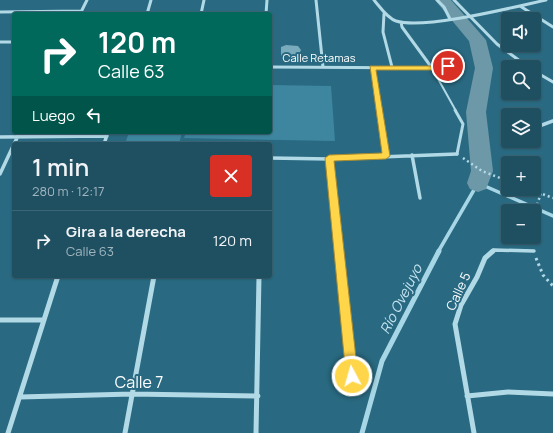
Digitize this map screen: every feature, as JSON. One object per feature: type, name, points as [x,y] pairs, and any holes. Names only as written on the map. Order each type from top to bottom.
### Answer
[{"type":"street","points":[[81,12],[87,0]]},
{"type":"street","points":[[147,12],[151,0]]},
{"type":"street","points":[[201,12],[204,0]]},
{"type":"street","points":[[266,12],[267,0]]},
{"type":"street","points":[[316,0],[323,67]]},
{"type":"street","points":[[374,0],[384,14],[401,22],[424,23],[546,0]]},
{"type":"street","points":[[437,0],[444,7],[450,19]]},
{"type":"street","points":[[454,0],[476,21],[482,31],[517,60]]},
{"type":"street","points":[[520,6],[553,27]]},
{"type":"street","points":[[0,12],[12,12]]},
{"type":"street","points":[[384,14],[383,32],[392,67]]},
{"type":"street","points":[[401,22],[402,27],[432,68]]},
{"type":"street","points":[[0,42],[12,42]]},
{"type":"street","name":"Calle Retamas","points":[[272,67],[432,68],[463,63]]},
{"type":"street","points":[[372,68],[386,156]]},
{"type":"street","points":[[541,75],[553,82]]},
{"type":"street","points":[[541,125],[553,121]]},
{"type":"street","points":[[15,142],[19,134]]},
{"type":"street","points":[[0,137],[107,134]]},
{"type":"street","points":[[0,174],[12,148]]},
{"type":"street","points":[[272,158],[329,158],[457,154]]},
{"type":"street","points":[[412,155],[420,198]]},
{"type":"street","points":[[329,158],[354,391]]},
{"type":"street","name":"Calle 5","points":[[474,433],[455,324],[461,305],[485,258],[494,250],[534,251]]},
{"type":"street","points":[[8,433],[57,278]]},
{"type":"street","points":[[124,433],[154,278]]},
{"type":"street","points":[[256,433],[258,396],[259,278]]},
{"type":"street","points":[[0,320],[43,320]]},
{"type":"street","points":[[467,396],[508,392],[553,394]]},
{"type":"street","name":"Calle 7","points":[[20,397],[132,394],[258,396]]},
{"type":"lane","points":[[432,68],[463,124],[457,154]]},
{"type":"path","points":[[457,154],[482,171],[501,178]]},
{"type":"path","points":[[541,193],[553,198]]},
{"type":"path","points":[[532,244],[543,275],[553,286]]},
{"type":"shaded area","points":[[272,85],[331,86],[335,141],[184,138],[185,134],[272,134]]},
{"type":"shaded area","points":[[128,134],[182,134],[180,142],[126,142]]},
{"type":"building","points":[[286,45],[298,46],[301,50],[298,56],[281,56],[281,47]]},
{"type":"waterway","points":[[443,0],[477,40],[484,68],[476,112],[482,171],[478,183]]},
{"type":"waterway","name":"Río Ovejuyo","points":[[438,252],[478,183],[553,216]]},
{"type":"waterway","name":"Río Ovejuyo","points":[[362,433],[382,361],[439,251]]},
{"type":"route","points":[[352,376],[329,158],[386,156],[372,68],[432,68],[448,66]]}]
